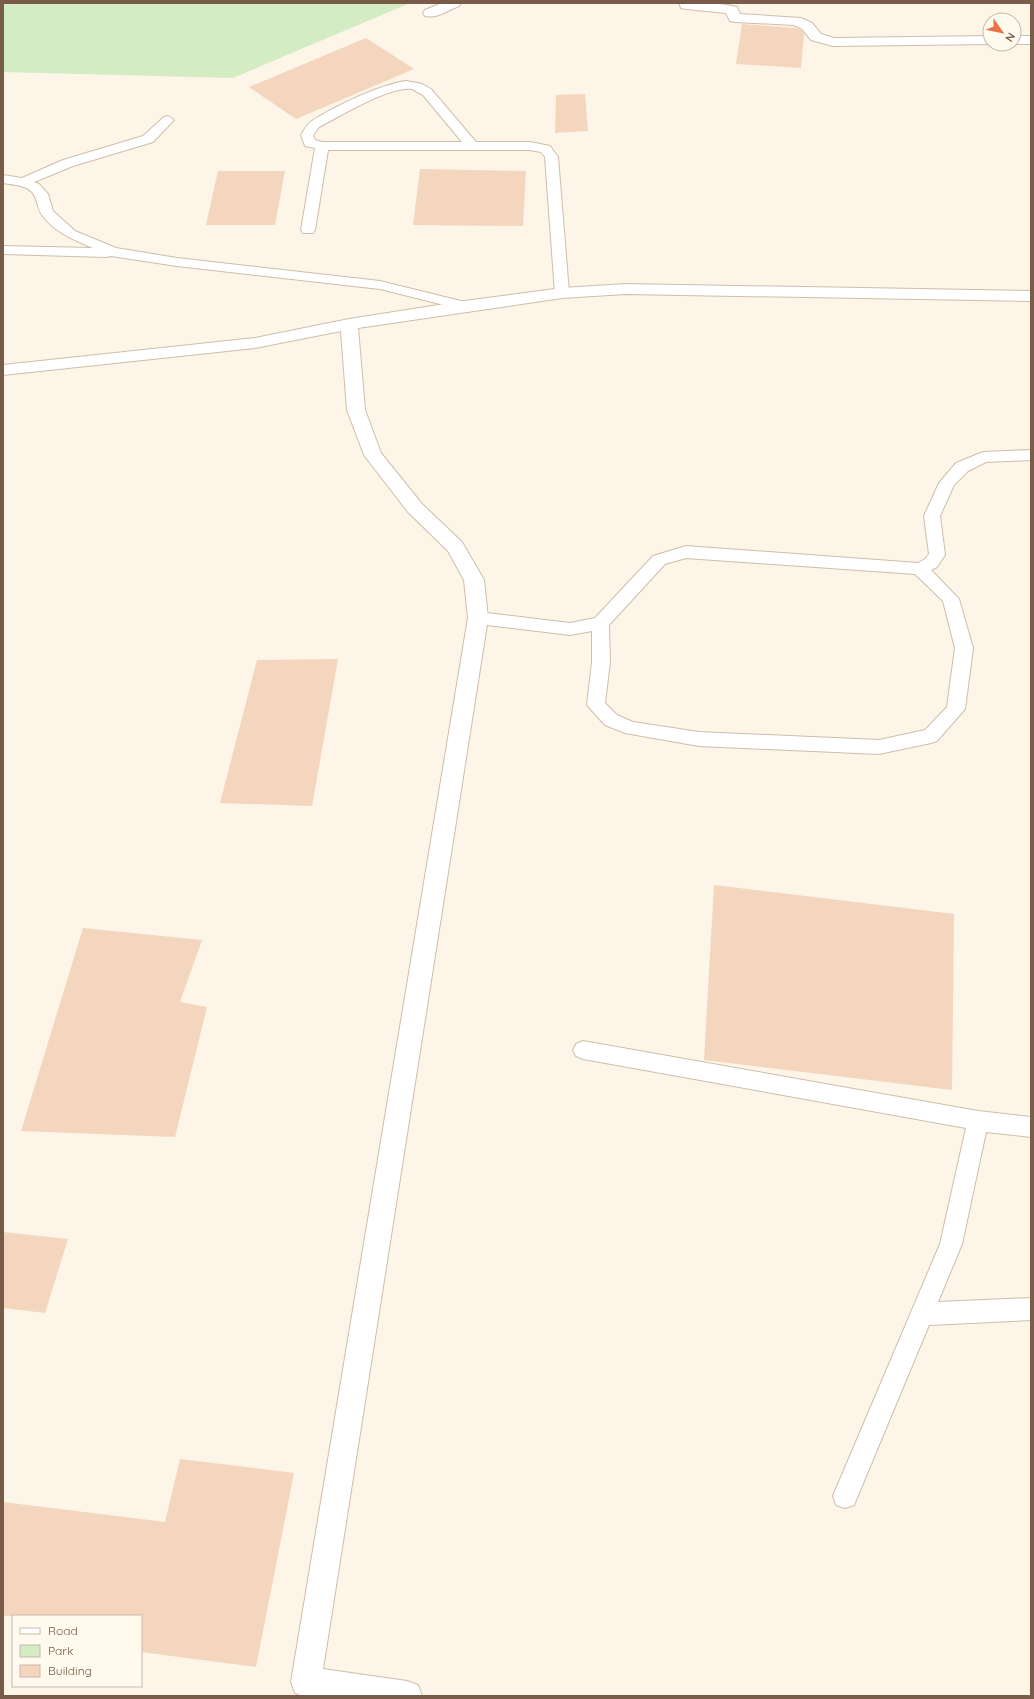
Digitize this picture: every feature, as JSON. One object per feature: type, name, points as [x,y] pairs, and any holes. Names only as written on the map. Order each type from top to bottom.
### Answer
[{"type":"street","points":[[430,13],[454,3]]},
{"type":"street","points":[[686,3],[686,5],[732,10],[735,18],[796,21],[807,26],[816,37],[833,42],[982,40]]},
{"type":"street","points":[[3,370],[255,343],[349,324],[464,306],[562,293],[626,289],[1031,296]]},
{"type":"street","points":[[349,324],[356,410],[373,455],[415,508],[455,547],[474,580],[478,618],[306,1682],[407,1696]]},
{"type":"lane","points":[[472,146],[427,92],[418,87],[405,85],[391,88],[315,124],[307,135],[310,143],[322,146],[472,146],[530,146],[545,149],[551,157],[562,293]]},
{"type":"lane","points":[[22,182],[68,163],[148,139],[168,120]]},
{"type":"lane","points":[[308,230],[322,146]]},
{"type":"lane","points":[[3,179],[22,182],[34,187],[41,194],[47,213],[70,234],[113,252],[177,262],[380,284],[464,306]]},
{"type":"lane","points":[[3,250],[123,254]]},
{"type":"lane","points":[[478,618],[570,629],[600,623],[659,560],[686,552],[919,569],[931,563],[937,555],[932,516],[947,483],[962,467],[983,458],[1031,455]]},
{"type":"lane","points":[[600,623],[601,662],[596,705],[611,720],[630,728],[699,739],[879,747],[931,736],[956,709],[964,648],[950,599],[919,569]]},
{"type":"lane","points":[[583,1050],[978,1121],[1031,1127]]},
{"type":"lane","points":[[845,1496],[951,1244],[978,1121]]},
{"type":"lane","points":[[922,1314],[1031,1309]]},
{"type":"green space","points":[[3,3],[410,3],[233,78],[3,72]]},
{"type":"building","points":[[742,24],[796,28],[801,30],[804,34],[801,68],[736,64]]},
{"type":"building","points":[[366,38],[414,69],[296,119],[249,87]]},
{"type":"building","points":[[585,94],[588,131],[555,133],[556,95]]},
{"type":"building","points":[[420,169],[526,171],[523,226],[413,225]]},
{"type":"building","points":[[218,171],[285,171],[275,225],[206,225]]},
{"type":"building","points":[[338,659],[312,806],[220,803],[257,660]]},
{"type":"building","points":[[714,885],[954,914],[952,1090],[704,1060]]},
{"type":"building","points":[[83,928],[202,940],[180,1002],[207,1007],[175,1137],[21,1131]]},
{"type":"building","points":[[3,1232],[68,1239],[45,1313],[3,1308]]},
{"type":"building","points":[[180,1459],[294,1473],[256,1667],[142,1652],[142,1615],[3,1616],[3,1502],[165,1522]]}]
